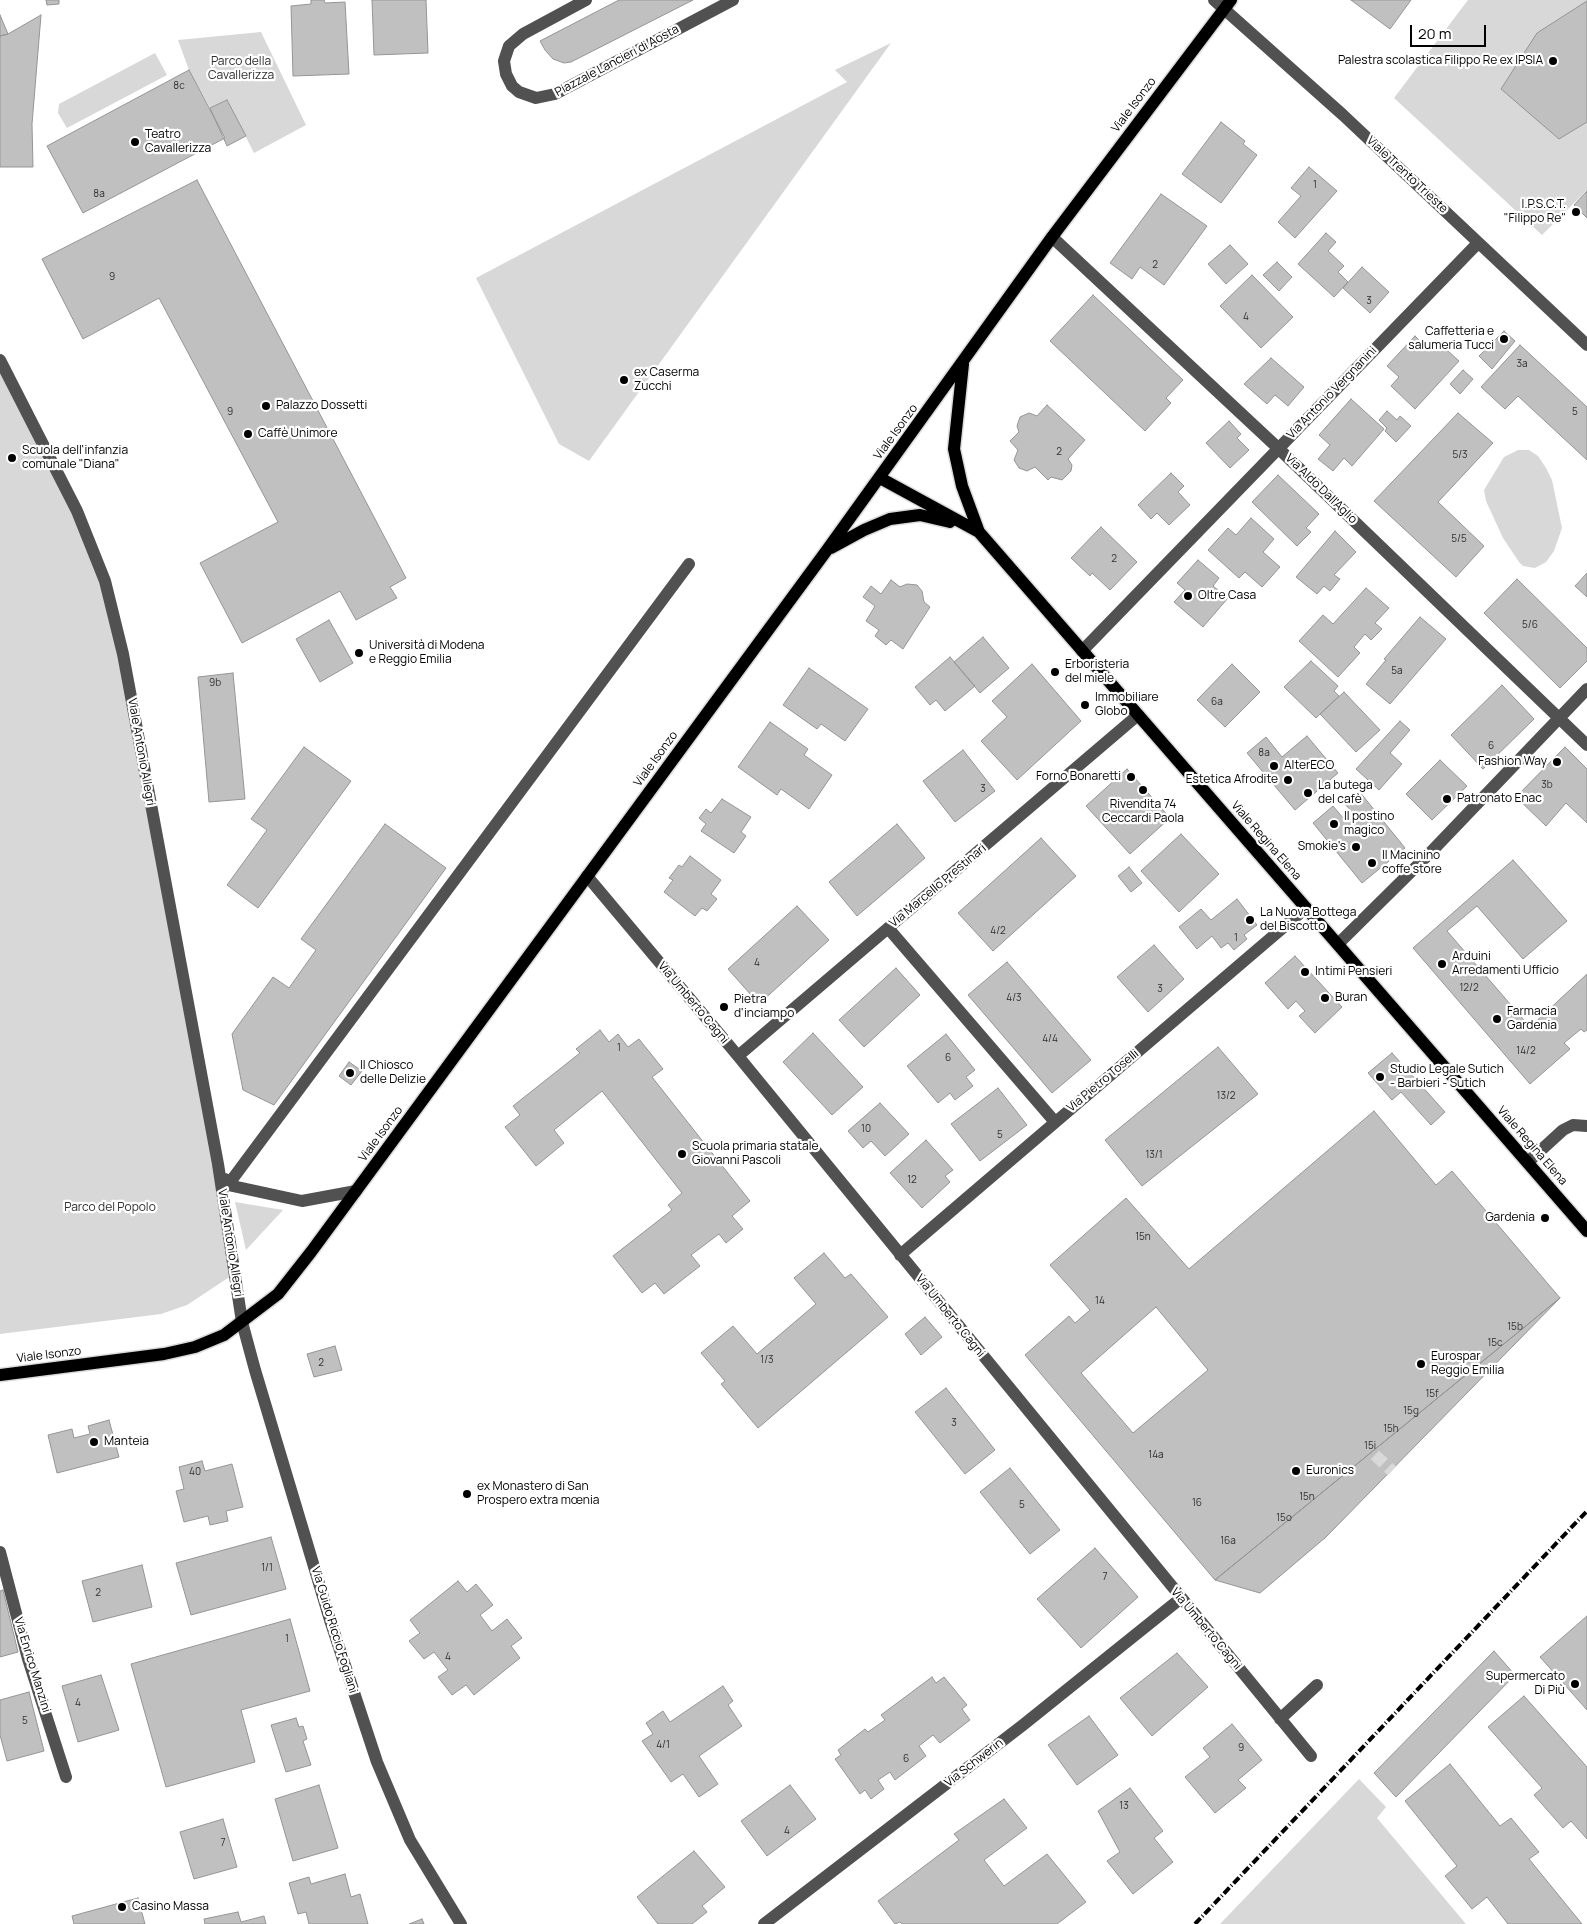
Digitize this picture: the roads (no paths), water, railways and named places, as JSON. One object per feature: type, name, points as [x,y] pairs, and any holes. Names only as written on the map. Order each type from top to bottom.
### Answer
[{"type":"main road","name":"Viale Isonzo","points":[[0,1376],[164,1354],[195,1347],[224,1335],[278,1294],[828,550],[1222,2]]},
{"type":"main road","points":[[963,363],[954,449],[962,486],[978,532]]},
{"type":"main road","name":"Viale Regina Elena","points":[[880,478],[978,532],[1587,1231]]},
{"type":"main road","points":[[828,550],[864,530],[890,519],[920,515],[944,519],[978,532]]},
{"type":"street","name":"Piazzale Lancieri di Aosta","points":[[586,0],[523,34],[510,46],[504,61],[506,74],[512,86],[519,92],[536,98],[555,94],[733,0]]},
{"type":"street","name":"Viale Trento Trieste","points":[[1222,2],[1587,345]]},
{"type":"street","name":"Via Aldo Dall'Aglio","points":[[1052,236],[1278,448],[1587,745]]},
{"type":"street","name":"Via Antonio Vergnanini","points":[[1082,651],[1478,243]]},
{"type":"street","name":"Viale Antonio Allegri","points":[[0,360],[77,511],[105,581],[123,654],[218,1164],[242,1322]]},
{"type":"street","points":[[228,1185],[688,564]]},
{"type":"street","points":[[1338,944],[1430,853],[1587,689]]},
{"type":"street","name":"Via Marcello Prestinari","points":[[738,1056],[1138,715]]},
{"type":"street","name":"Via Umberto Cagni","points":[[587,876],[738,1056],[1180,1599],[1311,1756]]},
{"type":"street","name":"Via Pietro Toselli","points":[[900,1255],[1306,908]]},
{"type":"street","points":[[888,928],[1056,1122]]},
{"type":"street","points":[[1528,1162],[1563,1130],[1573,1125],[1587,1126]]},
{"type":"street","name":"Viale Antonio Allegri","points":[[218,1164],[228,1185],[302,1201],[356,1191]]},
{"type":"street","name":"Via Guido Riccio Fogliani","points":[[242,1322],[330,1620],[377,1762],[410,1840],[461,1924]]},
{"type":"street","name":"Via Enrico Manzini","points":[[0,1552],[28,1659],[66,1777]]},
{"type":"street","name":"Via Schwerin","points":[[764,1924],[990,1751],[1180,1599]]},
{"type":"street","points":[[1280,1719],[1317,1685]]},
{"type":"tunnel","points":[[1375,1455],[1392,1471]]},
{"type":"railway","points":[[1195,1924],[1587,1511]]},
{"type":"place","name":"Palestra scolastica Filippo Re ex IPSIA","points":[[1553,61]]},
{"type":"place","name":"Teatro Cavallerizza","points":[[135,142]]},
{"type":"place","name":"I.P.S.C.T. \"Filippo Re\"","points":[[1576,212]]},
{"type":"place","name":"Caffetteria e salumeria Tucci","points":[[1504,339]]},
{"type":"place","name":"ex Caserma Zucchi","points":[[624,380]]},
{"type":"place","name":"Palazzo Dossetti","points":[[266,406]]},
{"type":"place","name":"Caffè Unimore","points":[[248,434]]},
{"type":"place","name":"Scuola dell'infanzia comunale \"Diana\"","points":[[12,458]]},
{"type":"place","name":"Oltre Casa","points":[[1188,596]]},
{"type":"place","name":"Università di Modena e Reggio Emilia","points":[[359,653]]},
{"type":"place","name":"Erboristeria del miele","points":[[1055,672]]},
{"type":"place","name":"Immobiliare Globo","points":[[1085,705]]},
{"type":"place","name":"Fashion Way","points":[[1557,762]]},
{"type":"place","name":"AlterECO","points":[[1274,766]]},
{"type":"place","name":"Forno Bonaretti","points":[[1131,777]]},
{"type":"place","name":"Estetica Afrodite","points":[[1288,780]]},
{"type":"place","name":"Rivendita 74 Ceccardi Paola","points":[[1143,790]]},
{"type":"place","name":"La butega del cafè","points":[[1308,793]]},
{"type":"place","name":"Patronato Enac","points":[[1447,799]]},
{"type":"place","name":"Il postino magico","points":[[1334,824]]},
{"type":"place","name":"Smokie's","points":[[1356,847]]},
{"type":"place","name":"Il Macinino coffe store","points":[[1372,863]]},
{"type":"place","name":"La Nuova Bottega del Biscotto","points":[[1250,920]]},
{"type":"place","name":"Arduini Arredamenti Ufficio","points":[[1442,964]]},
{"type":"place","name":"Intimi Pensieri","points":[[1305,972]]},
{"type":"place","name":"Buran","points":[[1325,998]]},
{"type":"place","name":"Pietra d'inciampo","points":[[724,1007]]},
{"type":"place","name":"Farmacia Gardenia","points":[[1497,1019]]},
{"type":"place","name":"Il Chiosco delle Delizie","points":[[350,1073]]},
{"type":"place","name":"Studio Legale Sutich - Barbieri - Sutich","points":[[1380,1077]]},
{"type":"place","name":"Scuola primaria statale Giovanni Pascoli","points":[[682,1154]]},
{"type":"place","name":"Gardenia","points":[[1545,1218]]},
{"type":"place","name":"Eurospar Reggio Emilia","points":[[1421,1364]]},
{"type":"place","name":"Manteia","points":[[94,1442]]},
{"type":"place","name":"Euronics","points":[[1296,1471]]},
{"type":"place","name":"ex Monastero di San Prospero extra mœnia","points":[[467,1494]]},
{"type":"place","name":"Supermercato Di Più","points":[[1575,1684]]},
{"type":"place","name":"Casino Massa","points":[[122,1907]]},
{"type":"park label","name":"Parco della Cavallerizza","points":[[241,69]]},
{"type":"park label","name":"Parco del Popolo","points":[[110,1208]]}]
